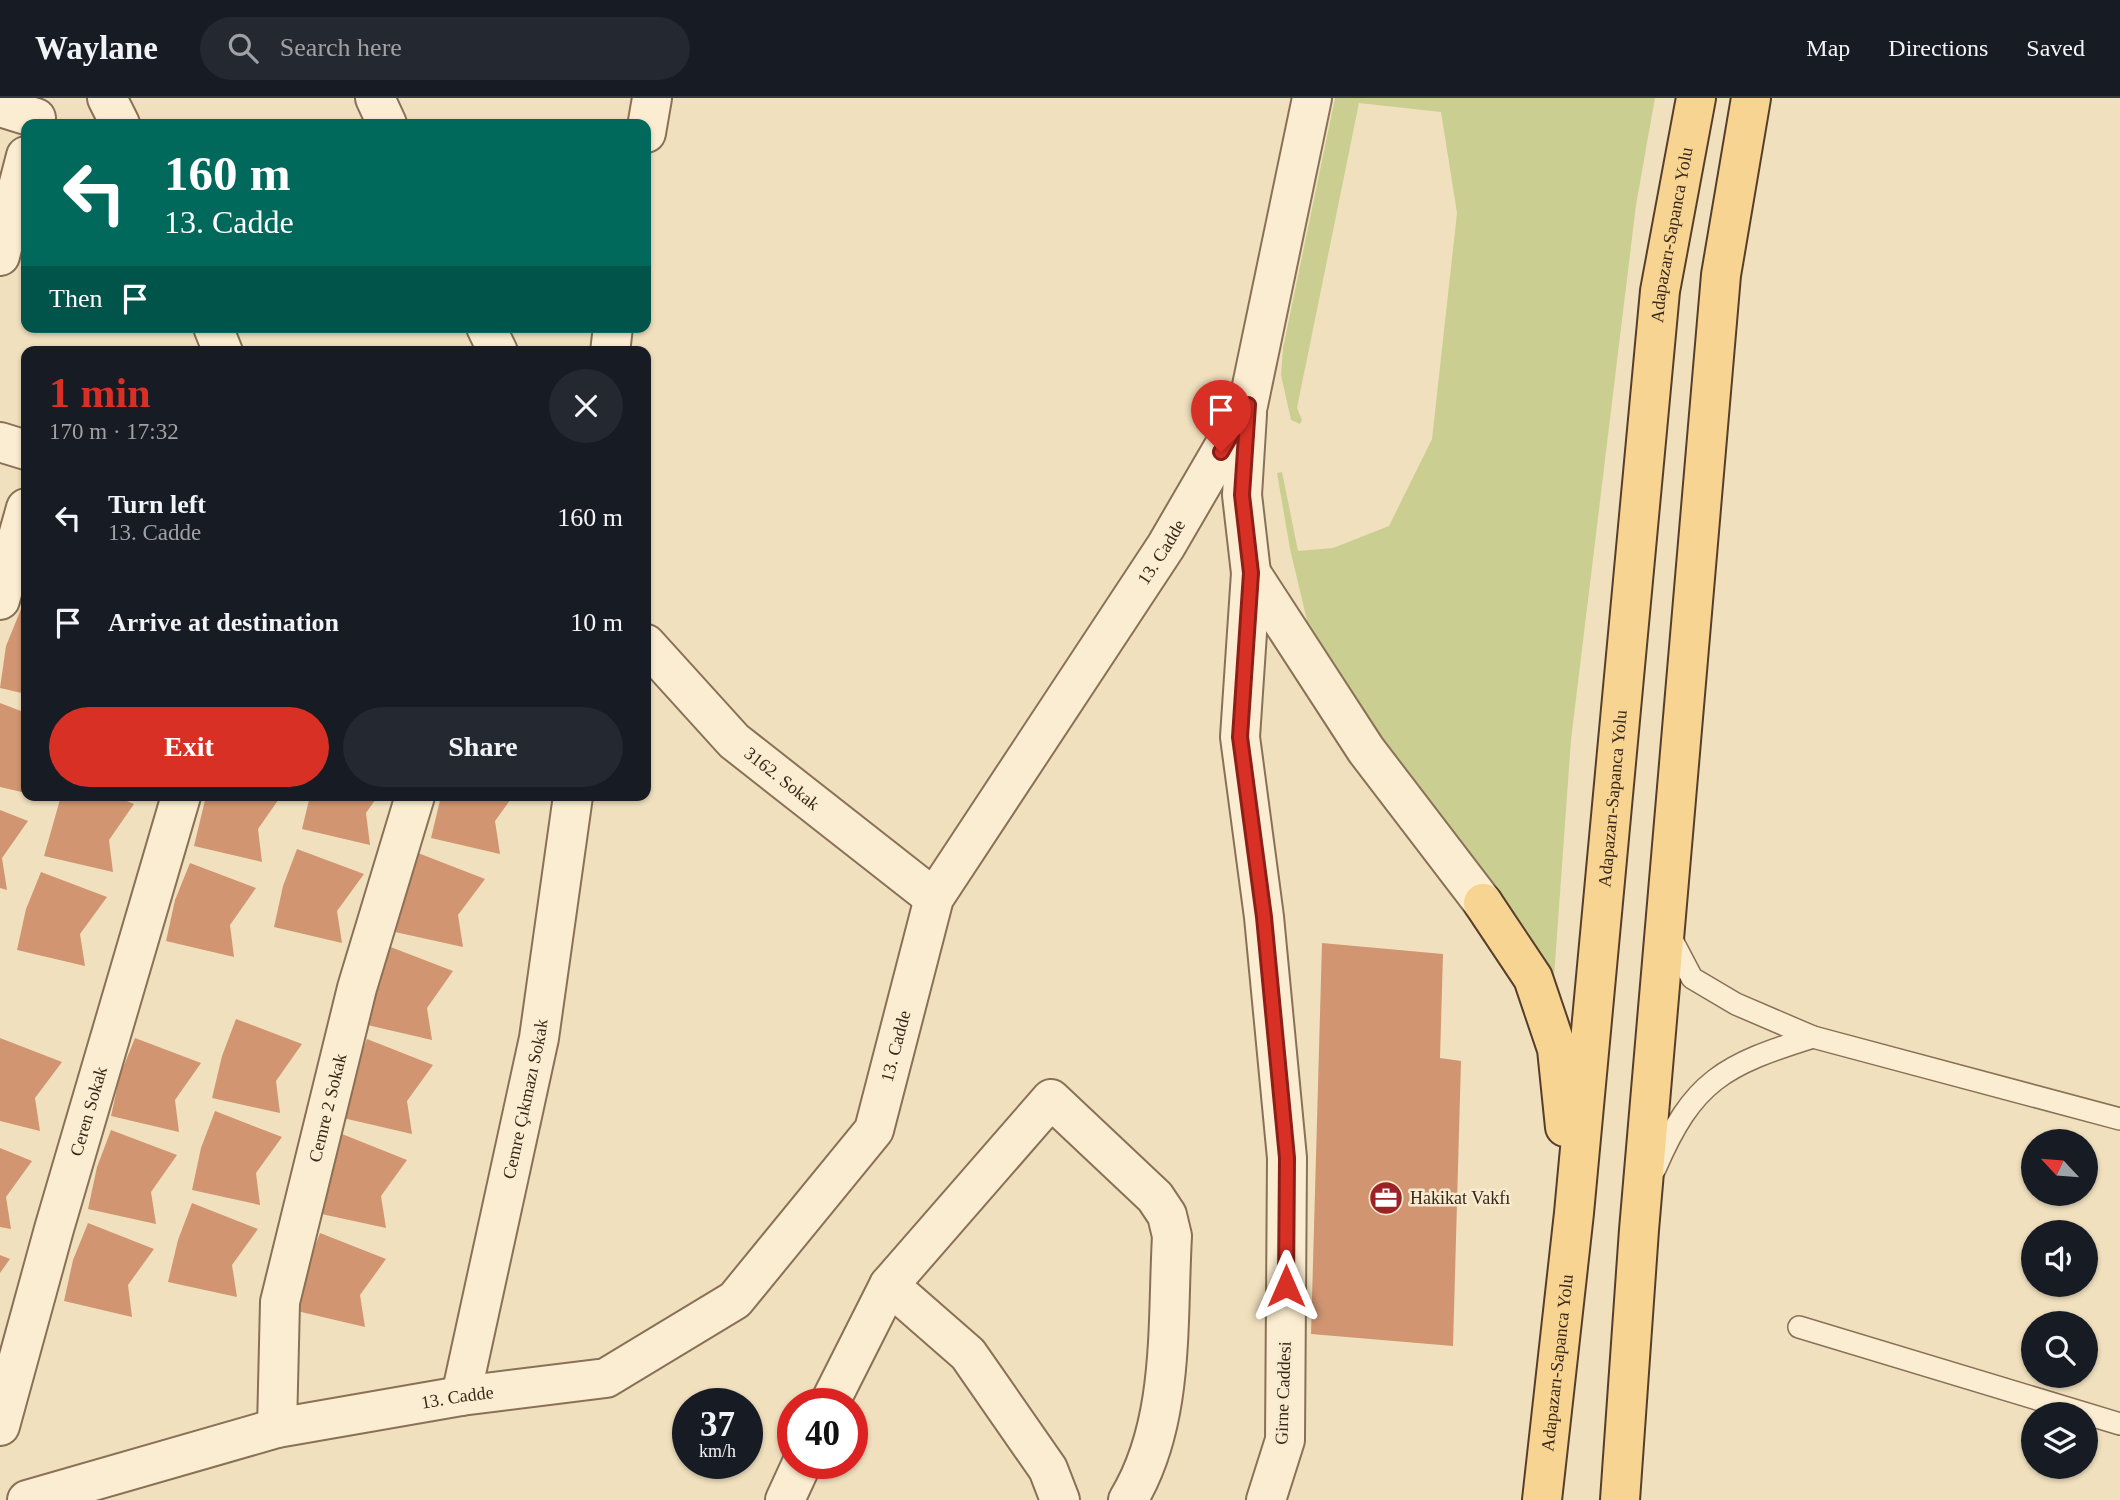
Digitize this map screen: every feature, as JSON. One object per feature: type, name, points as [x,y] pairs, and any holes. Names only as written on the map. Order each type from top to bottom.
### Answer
[{"type":"main road","name":"Adapazarı-Sapanca Yolu","points":[[1542,1500],[1574,1213],[1660,291],[1696,98]]},
{"type":"main road","points":[[1620,1500],[1642,1200],[1721,275],[1751,98]]},
{"type":"main road","points":[[1483,903],[1533,978],[1557,1049],[1574,1213]]},
{"type":"street","points":[[107,98],[118,119]]},
{"type":"street","points":[[374,98],[384,119]]},
{"type":"street","points":[[395,119],[399,98]]},
{"type":"street","points":[[648,119],[652,98]]},
{"type":"street","name":"13. Cadde","points":[[27,1500],[277,1427],[461,1396],[606,1378],[735,1300],[874,1130],[933,898],[1166,546],[1248,405],[1312,98]]},
{"type":"street","points":[[0,107],[37,113]]},
{"type":"street","points":[[0,256],[21,175]]},
{"type":"street","name":"Girne Caddesi","points":[[1248,405],[1242,495],[1251,573],[1240,737],[1264,917],[1287,1158],[1285,1440],[1266,1500]]},
{"type":"street","points":[[0,442],[21,448]]},
{"type":"street","points":[[0,600],[21,526]]},
{"type":"street","points":[[1251,573],[1366,750],[1483,903]]},
{"type":"street","name":"3162. Sokak","points":[[651,649],[734,741],[933,898]]},
{"type":"street","name":"Ceren Sokak","points":[[0,1426],[65,1189],[180,801]]},
{"type":"street","name":"Cemre 2 Sokak","points":[[277,1427],[280,1302],[357,988],[413,801]]},
{"type":"street","name":"Cemre Çıkmazı Sokak","points":[[461,1396],[538,1038],[572,801]]},
{"type":"street","points":[[837,1388],[889,1285],[1051,1099],[1155,1197],[1167,1215],[1172,1236],[1161,1415],[1153,1450],[1128,1500]]},
{"type":"street","points":[[889,1285],[968,1354],[1048,1469],[1060,1500]]},
{"type":"street","points":[[785,1500],[795,1479]]},
{"type":"lane","points":[[1665,926],[1692,978],[1736,1004],[1813,1037],[2120,1119]]},
{"type":"lane","points":[[1642,1200],[1670,1132],[1701,1088],[1753,1056],[1813,1037]]},
{"type":"lane","points":[[1799,1327],[2120,1424]]},
{"type":"green space","points":[[1335,98],[1655,98],[1636,205],[1571,740],[1552,1005],[1496,908],[1310,633],[1290,549],[1277,473],[1282,472],[1298,551],[1333,548],[1389,526],[1432,439],[1457,213],[1441,112],[1359,103],[1297,408],[1302,420],[1300,424],[1291,420],[1281,375],[1283,348]]},
{"type":"building","points":[[21,609],[21,693],[0,688],[6,646]]},
{"type":"building","points":[[0,703],[21,711],[21,792],[0,787]]},
{"type":"building","points":[[60,801],[127,801],[134,804],[109,840],[113,872],[44,856]]},
{"type":"building","points":[[205,801],[278,801],[258,829],[262,862],[194,846]]},
{"type":"building","points":[[309,801],[374,801],[366,813],[370,845],[302,829]]},
{"type":"building","points":[[440,801],[509,801],[495,821],[500,854],[431,838]]},
{"type":"building","points":[[0,810],[28,821],[2,858],[7,890],[0,888]]},
{"type":"building","points":[[297,849],[364,874],[337,911],[342,943],[274,927],[283,886]]},
{"type":"building","points":[[418,853],[485,879],[458,915],[463,947],[395,932],[404,890]]},
{"type":"building","points":[[190,863],[256,888],[230,925],[234,957],[166,941],[175,900]]},
{"type":"building","points":[[41,872],[107,897],[80,934],[85,966],[17,950],[26,909]]},
{"type":"building","name":"Hakikat Vakfı","points":[[1322,943],[1443,954],[1440,1058],[1461,1061],[1453,1346],[1311,1334]]},
{"type":"building","points":[[388,946],[453,971],[427,1008],[432,1040],[363,1024]]},
{"type":"building","points":[[236,1019],[302,1044],[276,1081],[280,1113],[212,1098],[222,1056]]},
{"type":"building","points":[[0,1038],[62,1062],[35,1098],[40,1131],[0,1121]]},
{"type":"building","points":[[135,1038],[201,1063],[175,1100],[179,1132],[111,1116],[120,1075]]},
{"type":"building","points":[[367,1039],[433,1065],[407,1101],[412,1134],[343,1118],[353,1076]]},
{"type":"building","points":[[215,1111],[282,1137],[256,1173],[260,1205],[192,1190],[201,1148]]},
{"type":"building","points":[[111,1130],[177,1155],[151,1192],[156,1224],[88,1209],[97,1167]]},
{"type":"building","points":[[342,1134],[407,1160],[381,1196],[386,1228],[317,1213],[327,1171]]},
{"type":"building","points":[[0,1148],[32,1161],[6,1197],[11,1229],[0,1227]]},
{"type":"building","points":[[192,1203],[258,1229],[232,1265],[237,1297],[168,1282],[178,1240]]},
{"type":"building","points":[[88,1223],[154,1249],[128,1285],[132,1317],[64,1301],[73,1260]]},
{"type":"building","points":[[320,1233],[386,1259],[360,1295],[365,1327],[297,1311],[306,1270]]},
{"type":"building","points":[[0,1255],[10,1259],[0,1273]]},
{"type":"place","name":"Hakikat Vakfı","points":[[1386,1198]]},
{"type":"route","points":[[1221,452],[1248,405],[1242,495],[1251,573],[1240,737],[1264,917],[1287,1158],[1286,1286]]}]
